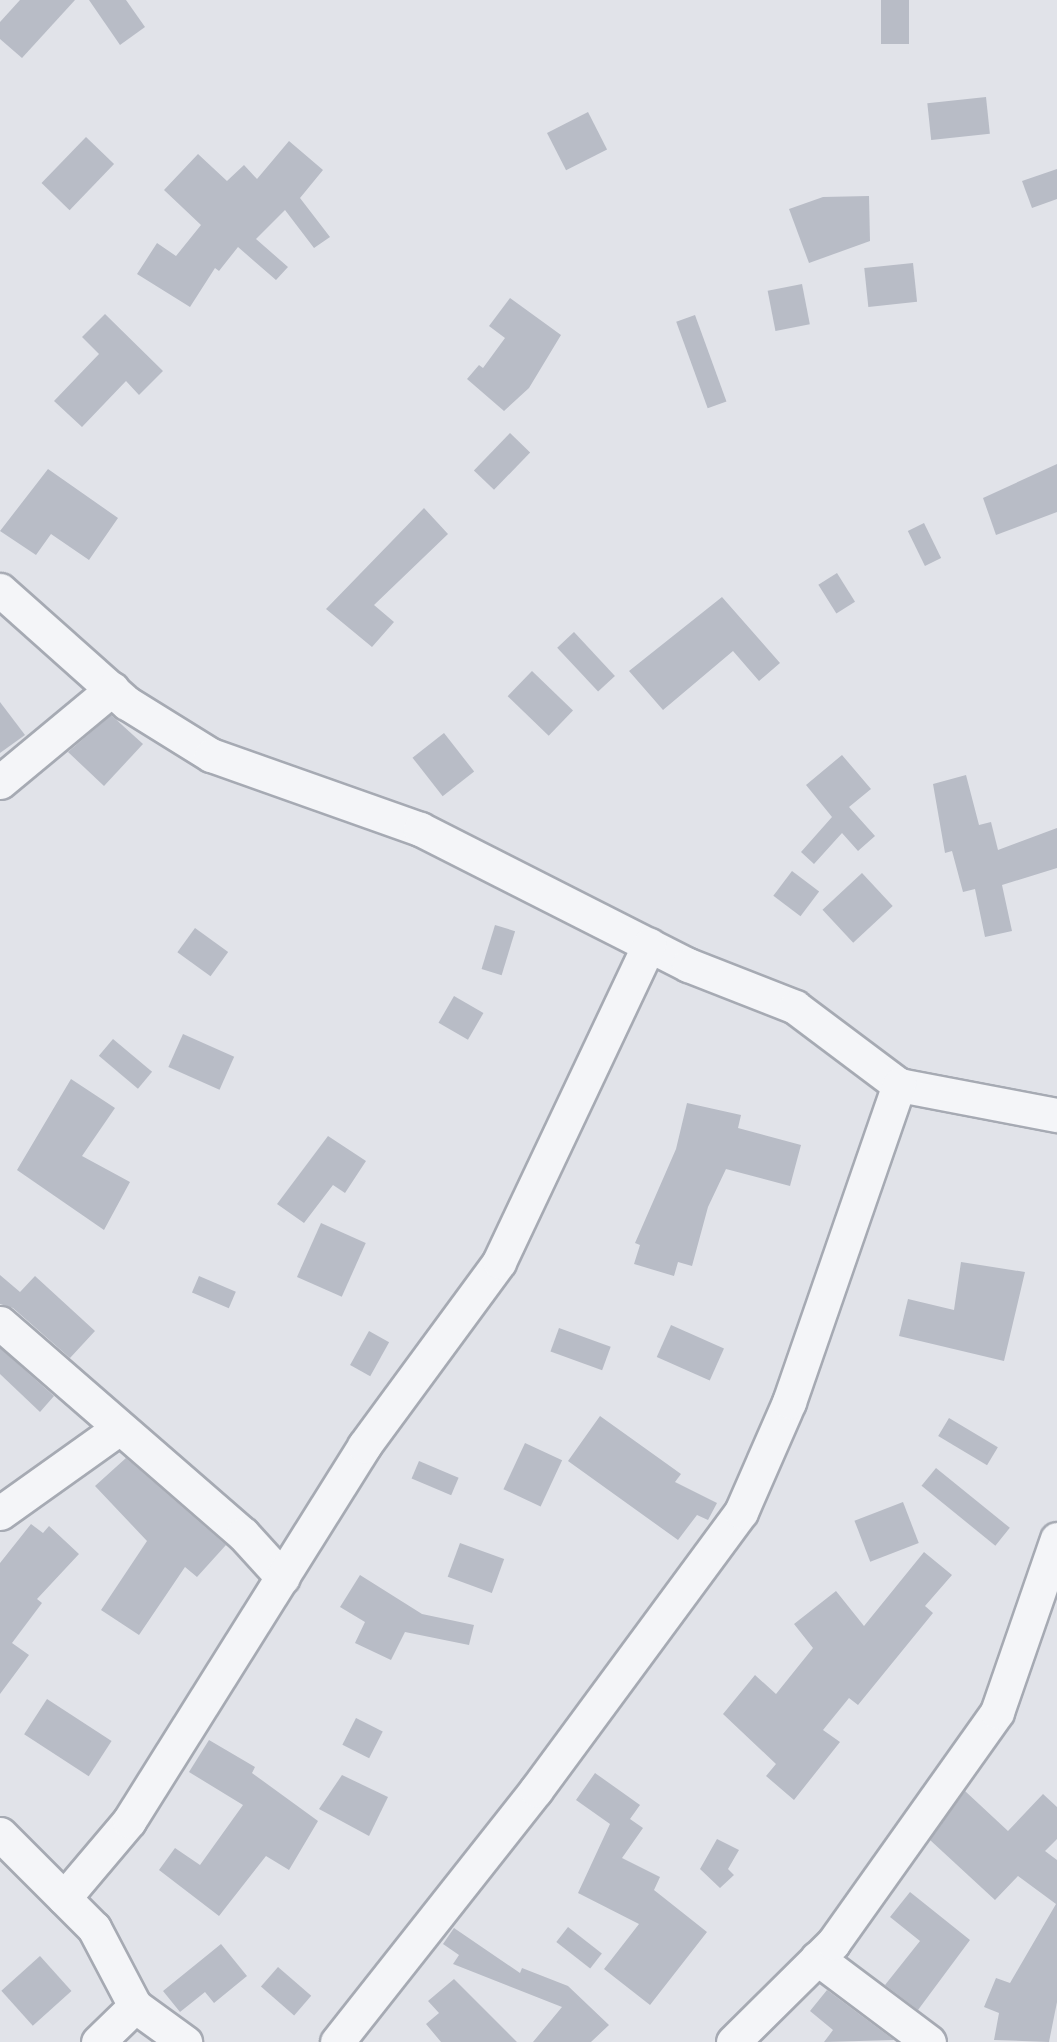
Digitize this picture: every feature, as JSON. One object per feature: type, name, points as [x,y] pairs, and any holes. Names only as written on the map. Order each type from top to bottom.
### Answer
[{"type":"street","points":[[0,590],[112,689],[211,755],[420,830],[649,945],[795,1007],[899,1085],[1057,1115]]},
{"type":"street","points":[[0,782],[112,689]]},
{"type":"street","points":[[64,1898],[129,1821],[364,1446],[499,1262],[649,945]]},
{"type":"street","points":[[337,2042],[536,1790],[741,1512],[789,1402],[899,1085]]},
{"type":"street","points":[[0,1323],[243,1534],[283,1578]]},
{"type":"street","points":[[0,1513],[119,1428]]},
{"type":"street","points":[[733,2042],[817,1958],[997,1713],[1057,1539]]},
{"type":"street","points":[[0,1834],[94,1928],[135,2006],[185,2042]]},
{"type":"street","points":[[817,1958],[929,2042]]},
{"type":"street","points":[[98,2042],[135,2006]]},
{"type":"building","points":[[20,0],[75,0],[22,58],[0,39],[0,22]]},
{"type":"building","points":[[89,0],[126,0],[145,27],[120,45]]},
{"type":"building","points":[[881,0],[909,0],[909,44],[881,44]]},
{"type":"building","points":[[986,97],[990,134],[931,140],[927,103]]},
{"type":"building","points":[[588,112],[607,149],[566,170],[547,133]]},
{"type":"building","points":[[86,137],[114,164],[70,210],[42,183]]},
{"type":"building","points":[[289,141],[323,170],[300,198],[330,237],[314,248],[285,210],[256,239],[288,267],[276,280],[238,247],[219,271],[215,268],[190,307],[137,274],[157,243],[176,256],[201,225],[164,190],[198,154],[227,181],[244,165],[257,179]]},
{"type":"building","points":[[1057,169],[1057,199],[1032,208],[1022,181]]},
{"type":"building","points":[[869,196],[870,241],[809,263],[789,209],[823,197]]},
{"type":"building","points":[[913,263],[917,302],[868,307],[864,268]]},
{"type":"building","points":[[802,284],[810,324],[775,331],[768,291]]},
{"type":"building","points":[[510,298],[561,335],[529,388],[504,411],[467,379],[479,365],[483,368],[505,338],[489,326]]},
{"type":"building","points":[[105,314],[163,371],[139,395],[126,381],[82,427],[54,401],[99,354],[82,337]]},
{"type":"building","points":[[695,315],[726,401],[708,408],[676,322]]},
{"type":"building","points":[[510,433],[530,452],[494,490],[474,470]]},
{"type":"building","points":[[1057,464],[1057,512],[996,535],[983,498]]},
{"type":"building","points":[[48,469],[118,518],[89,560],[51,534],[36,555],[0,531]]},
{"type":"building","points":[[424,508],[448,534],[374,605],[394,622],[372,647],[326,609]]},
{"type":"building","points":[[924,523],[941,558],[925,566],[908,531]]},
{"type":"building","points":[[837,573],[855,602],[836,613],[818,585]]},
{"type":"building","points":[[722,597],[780,663],[759,681],[733,651],[663,710],[629,671]]},
{"type":"building","points":[[574,632],[615,676],[598,692],[557,648]]},
{"type":"building","points":[[532,671],[573,711],[549,736],[508,696]]},
{"type":"building","points":[[0,702],[25,735],[0,753]]},
{"type":"building","points":[[111,715],[143,744],[104,786],[68,752]]},
{"type":"building","points":[[444,733],[474,772],[443,796],[412,758]]},
{"type":"building","points":[[842,755],[871,789],[849,807],[875,836],[858,851],[842,833],[814,864],[801,852],[832,817],[806,785]]},
{"type":"building","points":[[966,775],[979,825],[991,822],[998,850],[1057,828],[1057,868],[1002,885],[1012,931],[985,937],[975,889],[963,892],[952,851],[945,853],[933,784]]},
{"type":"building","points":[[792,871],[819,891],[800,916],[773,896]]},
{"type":"building","points":[[862,873],[893,906],[853,943],[823,910]]},
{"type":"building","points":[[495,925],[515,931],[502,975],[482,969]]},
{"type":"building","points":[[195,928],[228,952],[211,976],[177,952]]},
{"type":"building","points":[[454,996],[483,1013],[468,1040],[439,1023]]},
{"type":"building","points":[[183,1034],[234,1057],[220,1090],[168,1067]]},
{"type":"building","points":[[113,1039],[152,1072],[138,1089],[99,1056]]},
{"type":"building","points":[[71,1079],[115,1108],[82,1156],[130,1182],[104,1230],[17,1170]]},
{"type":"building","points":[[687,1103],[741,1115],[738,1128],[801,1145],[790,1186],[726,1169],[708,1207],[692,1266],[678,1262],[674,1276],[634,1264],[640,1245],[635,1243],[676,1149]]},
{"type":"building","points":[[328,1136],[366,1161],[345,1193],[333,1185],[304,1223],[277,1204]]},
{"type":"building","points":[[321,1223],[366,1243],[342,1297],[297,1277]]},
{"type":"building","points":[[961,1262],[1025,1272],[1004,1361],[899,1336],[908,1299],[954,1310]]},
{"type":"building","points":[[0,1275],[20,1292],[35,1276],[95,1331],[70,1358],[13,1308],[0,1304]]},
{"type":"building","points":[[199,1276],[236,1292],[229,1308],[192,1293]]},
{"type":"building","points":[[671,1325],[724,1349],[710,1381],[657,1357]]},
{"type":"building","points":[[559,1328],[611,1347],[602,1370],[550,1351]]},
{"type":"building","points":[[369,1331],[389,1342],[370,1376],[350,1365]]},
{"type":"building","points":[[0,1348],[54,1396],[40,1412],[0,1374]]},
{"type":"building","points":[[600,1416],[681,1474],[675,1482],[717,1503],[708,1520],[697,1515],[678,1540],[568,1461]]},
{"type":"building","points":[[949,1418],[998,1447],[987,1465],[938,1436]]},
{"type":"building","points":[[525,1443],[562,1460],[541,1507],[503,1489]]},
{"type":"building","points":[[126,1458],[226,1545],[197,1577],[185,1567],[139,1635],[101,1610],[147,1541],[95,1486]]},
{"type":"building","points":[[419,1461],[459,1478],[451,1495],[412,1478]]},
{"type":"building","points":[[936,1468],[1010,1528],[995,1546],[922,1486]]},
{"type":"building","points":[[903,1502],[919,1543],[870,1562],[854,1521]]},
{"type":"building","points":[[31,1524],[43,1533],[49,1526],[79,1554],[37,1599],[42,1603],[12,1643],[29,1655],[0,1694],[0,1563]]},
{"type":"building","points":[[460,1543],[504,1559],[492,1593],[448,1577]]},
{"type":"building","points":[[924,1552],[952,1575],[925,1606],[933,1613],[858,1705],[849,1698],[823,1730],[840,1742],[794,1800],[766,1776],[776,1764],[723,1714],[755,1675],[776,1694],[813,1648],[794,1624],[836,1591],[864,1626]]},
{"type":"building","points":[[360,1575],[422,1614],[474,1625],[469,1645],[405,1632],[391,1660],[355,1643],[365,1622],[340,1607]]},
{"type":"building","points":[[47,1699],[112,1741],[89,1776],[24,1734]]},
{"type":"building","points":[[356,1718],[383,1732],[369,1758],[342,1745]]},
{"type":"building","points":[[209,1740],[255,1767],[252,1773],[318,1821],[289,1870],[266,1856],[219,1916],[159,1870],[175,1848],[200,1865],[243,1805],[189,1772]]},
{"type":"building","points":[[595,1773],[640,1805],[630,1819],[643,1828],[622,1858],[660,1877],[654,1890],[707,1932],[650,2005],[604,1969],[639,1924],[578,1893],[610,1824],[576,1800]]},
{"type":"building","points":[[342,1775],[388,1797],[369,1836],[319,1809]]},
{"type":"building","points":[[965,1791],[1008,1831],[1043,1794],[1057,1807],[1057,1839],[1045,1851],[1057,1860],[1057,2002],[1049,2042],[994,2040],[999,2013],[984,2007],[996,1978],[1010,1983],[1056,1904],[1018,1876],[995,1900],[930,1840]]},
{"type":"building","points":[[717,1839],[739,1850],[728,1869],[734,1875],[720,1888],[700,1869]]},
{"type":"building","points":[[910,1892],[970,1940],[918,2010],[885,1985],[920,1941],[890,1917]]},
{"type":"building","points":[[568,1927],[602,1953],[590,1968],[556,1942]]},
{"type":"building","points":[[454,1928],[520,1973],[522,1968],[568,1986],[609,2025],[591,2042],[533,2042],[562,2007],[453,1964],[459,1955],[443,1944]]},
{"type":"building","points":[[221,1944],[247,1976],[214,2003],[205,1992],[180,2012],[163,1991]]},
{"type":"building","points":[[40,1956],[71,1991],[33,2026],[1,1991]]},
{"type":"building","points":[[278,1967],[311,1996],[294,2015],[261,1987]]},
{"type":"building","points":[[454,1979],[517,2042],[441,2042],[426,2024],[439,2013],[428,2001]]},
{"type":"building","points":[[827,1990],[894,2040],[824,2042],[833,2030],[810,2011]]}]
